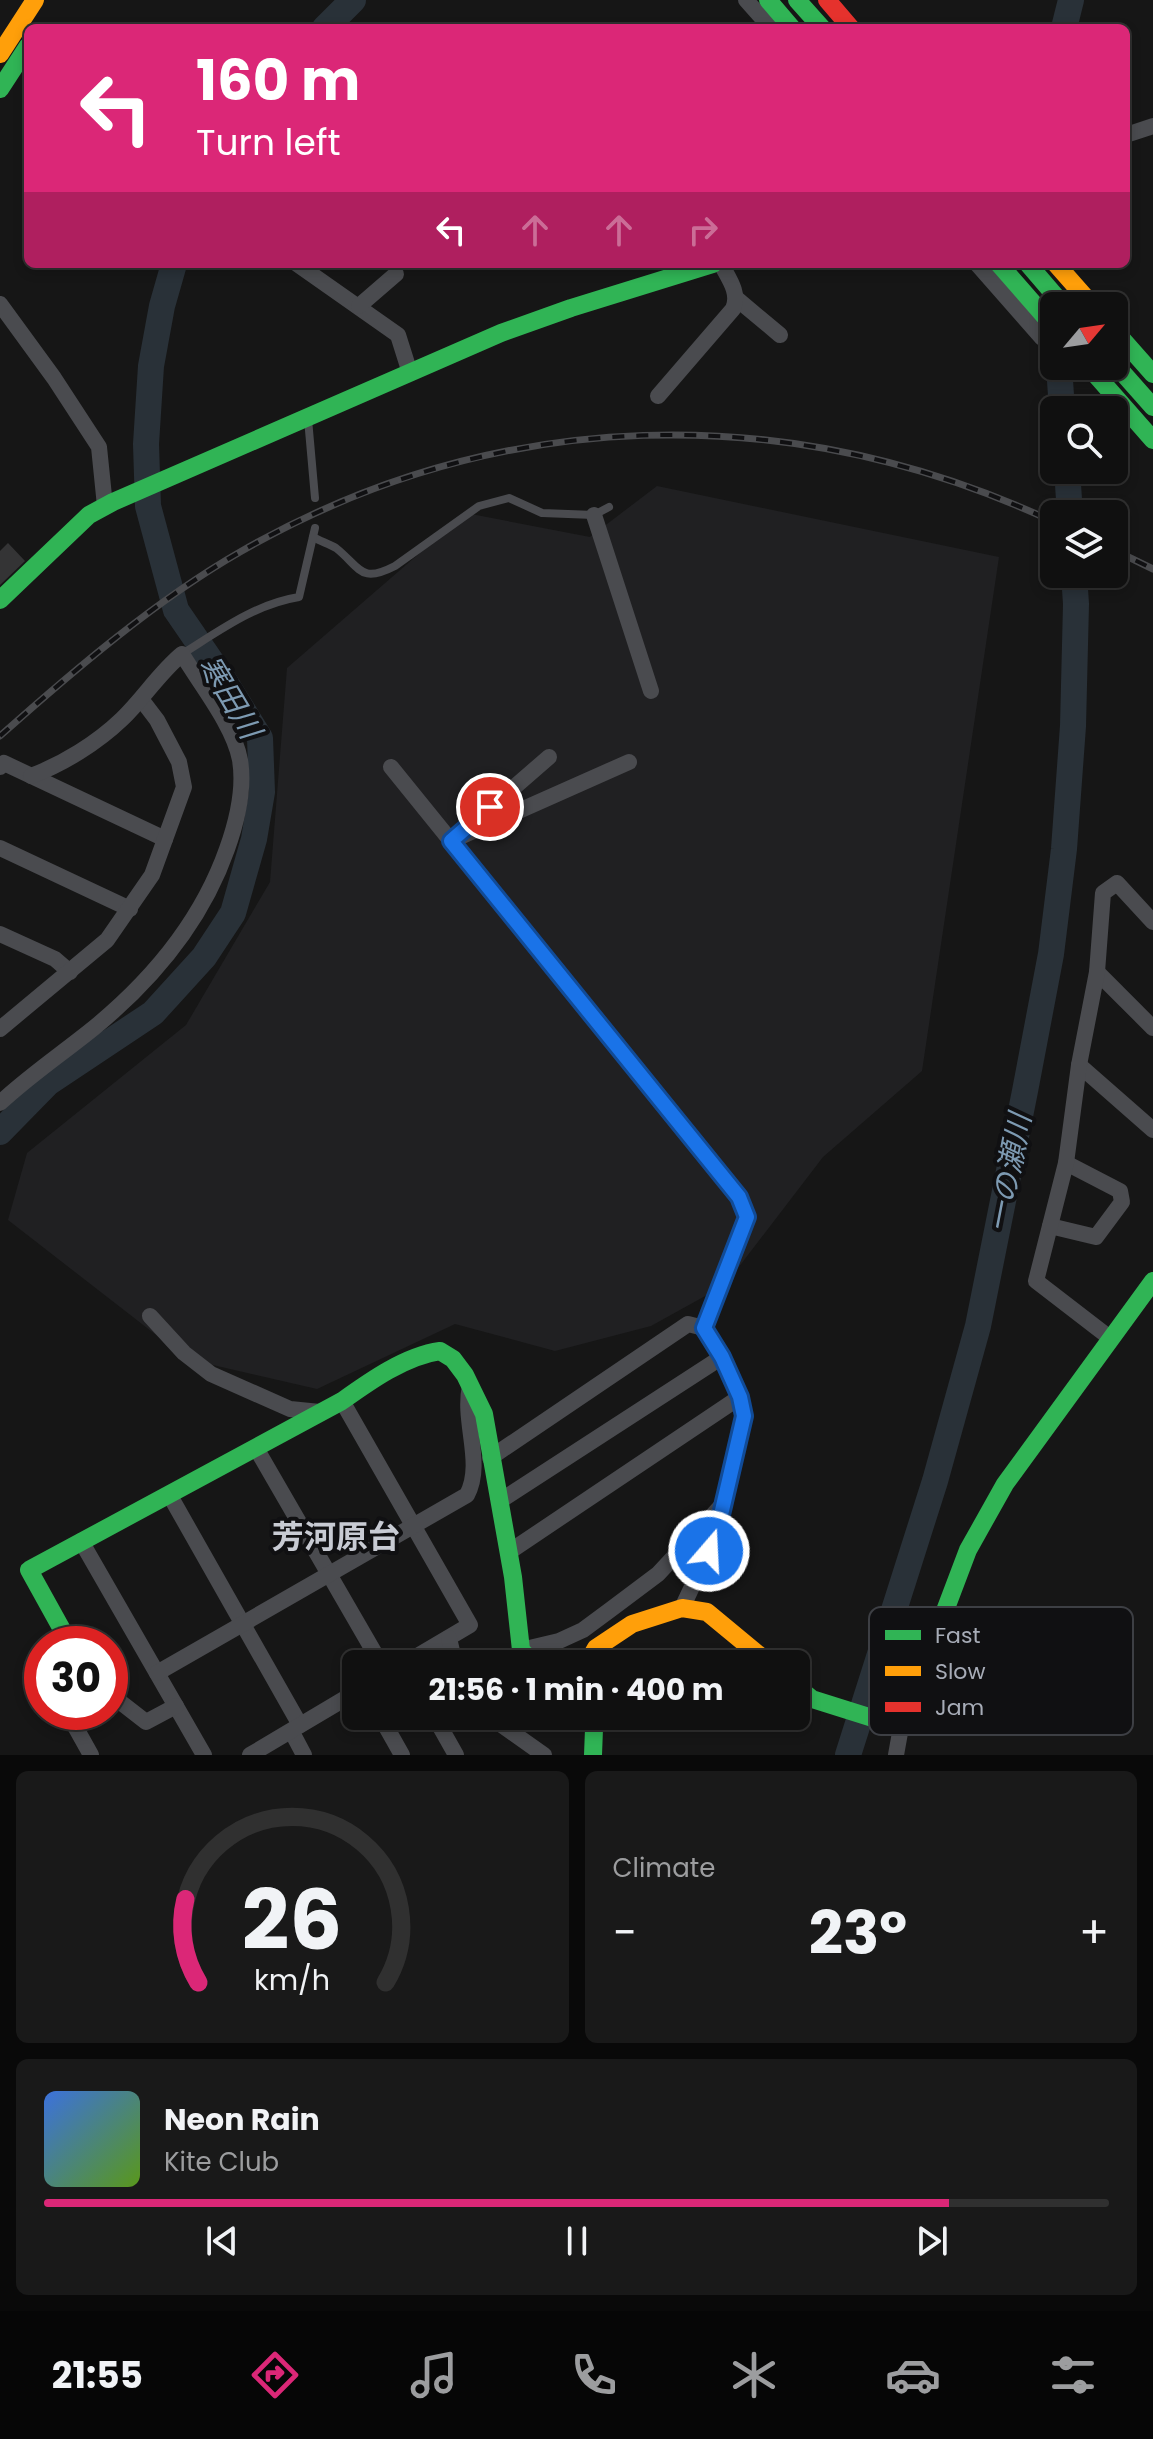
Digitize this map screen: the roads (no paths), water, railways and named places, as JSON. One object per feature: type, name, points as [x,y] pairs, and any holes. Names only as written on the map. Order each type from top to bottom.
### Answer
[{"type":"main road","points":[[0,54],[35,0]]},
{"type":"main road","points":[[768,0],[789,24]]},
{"type":"main road","points":[[797,0],[818,24]]},
{"type":"main road","points":[[827,0],[848,24]]},
{"type":"main road","points":[[0,89],[24,52]]},
{"type":"main road","points":[[0,600],[89,515],[109,504],[501,333],[699,268]]},
{"type":"main road","points":[[1002,268],[1040,322]]},
{"type":"main road","points":[[1031,268],[1052,292]]},
{"type":"main road","points":[[1060,268],[1081,292]]},
{"type":"main road","points":[[1128,346],[1153,374]]},
{"type":"main road","points":[[1128,379],[1153,407]]},
{"type":"main road","points":[[1100,380],[1153,440]]},
{"type":"main road","points":[[943,1607],[968,1550],[1005,1484],[1153,1281]]},
{"type":"main road","points":[[60,1626],[29,1570],[342,1401],[376,1378],[418,1357],[439,1351],[454,1357],[483,1409],[519,1615],[521,1650]]},
{"type":"main road","points":[[595,1650],[632,1624],[682,1608],[707,1612],[753,1650]]},
{"type":"main road","points":[[810,1697],[869,1717]]},
{"type":"main road","points":[[593,1755],[594,1730]]},
{"type":"street","points":[[746,0],[767,24]]},
{"type":"street","points":[[1130,134],[1153,126]]},
{"type":"street","points":[[303,268],[398,335],[410,373]]},
{"type":"street","points":[[723,268],[737,299],[780,335]]},
{"type":"street","points":[[981,268],[1040,325]]},
{"type":"street","points":[[359,306],[396,274]]},
{"type":"street","points":[[658,396],[730,313],[737,299]]},
{"type":"street","points":[[0,304],[99,447],[109,504]]},
{"type":"street","points":[[601,511],[651,691]]},
{"type":"street","points":[[0,1103],[128,997],[160,963],[217,877],[242,793],[240,759],[220,715],[182,654],[170,663],[141,699],[98,739],[46,771],[31,776]]},
{"type":"street","points":[[2,1024],[107,940],[152,875],[184,787],[179,762],[157,720],[141,699]]},
{"type":"street","points":[[451,841],[549,757]]},
{"type":"street","points":[[451,841],[629,762]]},
{"type":"street","points":[[0,767],[4,763],[165,839]]},
{"type":"street","points":[[391,767],[739,1197],[747,1217],[704,1328]]},
{"type":"street","points":[[0,848],[130,909]]},
{"type":"street","points":[[1110,1338],[1036,1281],[1066,1163],[1079,1065],[1097,972],[1103,893],[1117,883],[1153,922]]},
{"type":"street","points":[[0,934],[55,959],[70,972]]},
{"type":"street","points":[[1097,972],[1153,1028]]},
{"type":"street","points":[[1079,1065],[1153,1130]]},
{"type":"street","points":[[1050,1226],[1096,1237],[1122,1202],[1120,1191],[1066,1163]]},
{"type":"street","points":[[150,1316],[184,1353],[211,1374],[290,1409],[322,1412]]},
{"type":"street","points":[[490,1458],[688,1324],[704,1328],[722,1357],[740,1397],[744,1416],[716,1536],[682,1608]]},
{"type":"street","points":[[500,1501],[722,1357]]},
{"type":"street","points":[[157,1673],[467,1495],[474,1481],[466,1404],[470,1386]]},
{"type":"street","points":[[509,1552],[740,1397]]},
{"type":"street","points":[[342,1401],[470,1625],[428,1650]]},
{"type":"street","points":[[256,1448],[373,1650]]},
{"type":"street","points":[[169,1494],[243,1624],[298,1732],[304,1755]]},
{"type":"street","points":[[521,1650],[559,1641],[601,1617],[658,1574],[725,1502]]},
{"type":"street","points":[[81,1541],[204,1755]]},
{"type":"street","points":[[449,1638],[452,1650]]},
{"type":"street","points":[[250,1755],[298,1732],[342,1702]]},
{"type":"street","points":[[128,1708],[146,1722],[176,1706]]},
{"type":"street","points":[[77,1730],[91,1755]]},
{"type":"street","points":[[388,1730],[402,1755]]},
{"type":"street","points":[[442,1730],[456,1755]]},
{"type":"street","points":[[509,1730],[544,1755]]},
{"type":"street","points":[[894,1735],[896,1755]]},
{"type":"lane","points":[[308,418],[315,498]]},
{"type":"lane","points":[[182,654],[242,617],[267,605],[299,597],[314,532],[363,574],[370,575],[380,574],[395,566],[479,506],[509,498],[542,513],[601,511]]},
{"type":"waterway","name":"寒田川","points":[[329,24],[353,0]]},
{"type":"waterway","name":"一の瀬川","points":[[1065,24],[1071,0]]},
{"type":"waterway","name":"寒田川","points":[[0,1132],[48,1083],[153,1013],[204,957],[233,913],[254,839],[262,792],[260,738],[176,610],[148,506],[146,444],[151,366],[173,268]]},
{"type":"waterway","name":"一の瀬川","points":[[1060,380],[1061,396]]},
{"type":"waterway","name":"一の瀬川","points":[[1068,484],[1069,500]]},
{"type":"waterway","name":"一の瀬川","points":[[895,1607],[935,1481],[978,1326],[1051,954],[1064,849],[1073,726],[1075,588]]},
{"type":"waterway","name":"一の瀬川","points":[[848,1755],[869,1689]]},
{"type":"railway","points":[[0,736],[146,614],[240,552],[338,503],[438,468],[540,445],[643,435],[747,438],[851,454],[953,482],[1040,516]]},
{"type":"railway","points":[[1128,557],[1153,569]]},
{"type":"district","name":"芳河原台","points":[[336,1536]]}]
